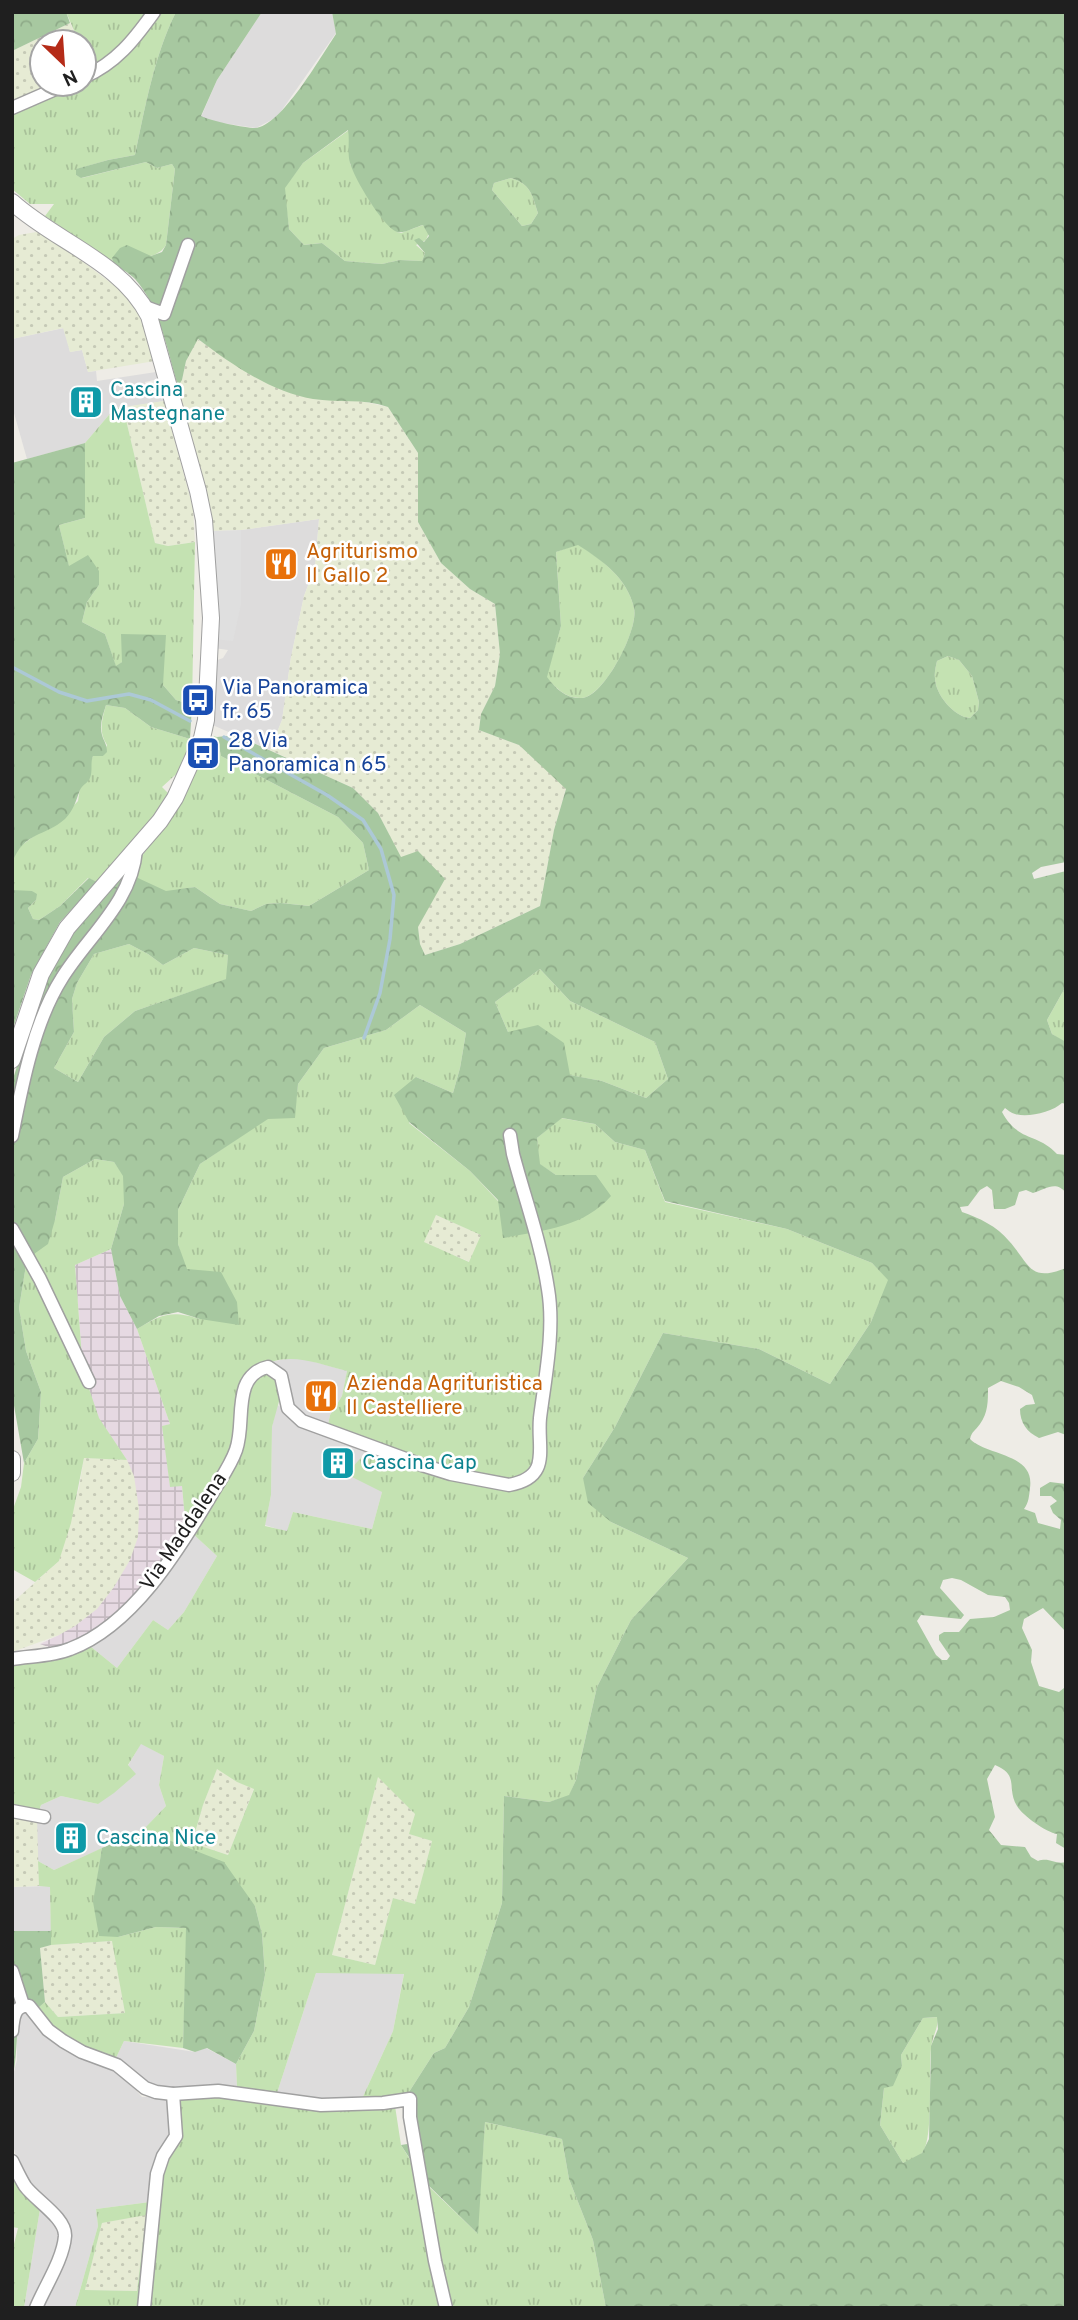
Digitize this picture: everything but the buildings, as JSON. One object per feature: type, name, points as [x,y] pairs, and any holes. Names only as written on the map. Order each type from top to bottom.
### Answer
[{"type":"street","points":[[98,69],[123,52],[154,12]]},
{"type":"street","points":[[12,108],[35,98]]},
{"type":"street","points":[[12,202],[124,282],[145,307],[198,491],[204,520],[211,618],[206,720],[202,738],[174,798],[136,850],[67,928],[41,974],[12,1060]]},
{"type":"street","points":[[145,307],[164,314],[188,245]]},
{"type":"street","points":[[12,1136],[21,1088],[46,1009],[61,978],[125,893],[135,868],[136,850]]},
{"type":"street","name":"Via Maddalena","points":[[12,1659],[57,1653],[87,1641],[146,1591],[190,1530],[230,1465],[240,1433],[246,1384],[264,1367],[281,1376],[288,1408],[302,1421],[451,1474],[509,1485],[518,1484],[535,1473],[540,1465],[540,1422],[549,1357],[549,1292],[510,1135]]},
{"type":"street","points":[[12,1229],[40,1279],[89,1382]]},
{"type":"street","points":[[12,1459],[12,1472]]},
{"type":"street","points":[[12,1811],[44,1817]]},
{"type":"street","points":[[12,1971],[23,2005]]},
{"type":"street","points":[[12,2031],[13,2017],[18,2008],[29,2006],[48,2030],[63,2041],[82,2052],[117,2064],[145,2088],[173,2094],[218,2091],[321,2105],[383,2103],[410,2099],[410,2118],[446,2308]]},
{"type":"street","points":[[144,2308],[157,2174],[163,2156],[176,2136],[173,2094]]},
{"type":"street","points":[[12,2161],[24,2185],[60,2219],[65,2234],[59,2256],[36,2308]]},
{"type":"shaded area","points":[[262,12],[332,12],[336,33],[277,117],[256,128],[215,122],[201,117],[217,80]]},
{"type":"shaded area","points":[[64,328],[70,352],[82,350],[88,372],[96,371],[97,381],[156,372],[158,379],[145,382],[148,394],[160,393],[164,401],[114,409],[85,443],[27,459],[12,406],[12,339]]},
{"type":"shaded area","points":[[319,519],[315,567],[304,596],[291,657],[282,720],[270,750],[208,723],[212,662],[223,658],[228,650],[214,648],[214,639],[241,604],[241,530]]},
{"type":"shaded area","points":[[241,530],[241,604],[233,641],[214,639],[212,531]]},
{"type":"shaded area","points":[[111,1249],[120,1296],[137,1329],[170,1424],[163,1426],[170,1486],[182,1486],[186,1530],[142,1590],[120,1610],[98,1629],[54,1649],[40,1644],[59,1635],[127,1460],[98,1418],[83,1371],[75,1265]]},
{"type":"shaded area","points":[[297,1357],[347,1371],[342,1396],[330,1415],[328,1425],[294,1412],[269,1362]]},
{"type":"shaded area","points":[[277,1405],[370,1448],[382,1492],[372,1529],[293,1512],[287,1532],[265,1525],[271,1495],[272,1427]]},
{"type":"shaded area","points":[[192,1533],[217,1556],[184,1612],[168,1630],[153,1620],[117,1668],[90,1646]]},
{"type":"shaded area","points":[[141,1743],[164,1756],[159,1785],[166,1806],[143,1830],[54,1870],[38,1861],[36,1822],[41,1805],[61,1796],[98,1804],[128,1766]]},
{"type":"shaded area","points":[[50,1886],[51,1931],[12,1931],[12,1887]]},
{"type":"shaded area","points":[[316,1973],[404,1973],[393,2031],[361,2101],[326,2100],[277,2093]]},
{"type":"shaded area","points":[[27,2010],[43,2034],[56,2045],[104,2063],[123,2076],[142,2097],[171,2097],[173,2134],[150,2202],[96,2209],[98,2226],[75,2308],[24,2308],[40,2209],[54,2219],[59,2210],[28,2183],[12,2140],[12,2079],[17,2060],[17,2026],[22,2011]]},
{"type":"shaded area","points":[[124,2041],[195,2052],[206,2048],[236,2064],[237,2087],[183,2090],[149,2086],[115,2060]]},
{"type":"green space","points":[[12,12],[66,12],[70,23],[60,28],[28,28],[28,43],[12,51]]},
{"type":"green space","points":[[66,12],[147,12],[109,57],[98,63],[98,28],[73,28]]},
{"type":"green space","points":[[159,12],[176,12],[156,64],[135,155],[77,169],[76,175],[82,178],[146,162],[157,168],[172,164],[175,169],[166,245],[156,254],[112,258],[113,263],[45,216],[54,204],[30,204],[12,189],[12,112],[44,98],[98,98],[98,68]]},
{"type":"green space","points":[[176,12],[262,12],[217,80],[201,116],[255,128],[265,125],[277,116],[311,73],[336,34],[332,12],[1066,12],[1066,862],[1041,867],[1032,873],[1034,879],[1066,871],[1066,986],[1047,1020],[1052,1034],[1066,1042],[1066,1104],[1062,1103],[1033,1115],[1015,1114],[1005,1108],[1002,1112],[1015,1129],[1050,1147],[1057,1154],[1066,1155],[1066,1193],[1055,1186],[1033,1193],[1026,1190],[1019,1192],[1015,1205],[994,1209],[992,1190],[987,1186],[980,1190],[968,1206],[960,1207],[962,1212],[999,1231],[1031,1269],[1044,1273],[1066,1268],[1066,1435],[1058,1432],[1039,1438],[1031,1433],[1023,1423],[1020,1409],[1035,1404],[1032,1395],[1001,1381],[988,1388],[985,1416],[970,1439],[1025,1468],[1030,1477],[1030,1488],[1024,1509],[1035,1513],[1038,1523],[1060,1529],[1061,1520],[1050,1506],[1057,1501],[1051,1496],[1040,1496],[1040,1488],[1050,1482],[1066,1484],[1066,1632],[1043,1608],[1024,1619],[1022,1628],[1032,1650],[1031,1662],[1039,1686],[1059,1692],[1064,1688],[1066,1677],[1066,1849],[1056,1843],[1057,1834],[1041,1827],[1020,1810],[1014,1799],[1010,1778],[1003,1769],[995,1765],[987,1779],[995,1817],[989,1830],[1001,1845],[1025,1847],[1031,1857],[1038,1861],[1066,1862],[1066,2308],[606,2308],[593,2240],[569,2179],[562,2139],[485,2122],[478,2234],[425,2182],[401,2145],[420,2142],[409,2092],[434,2053],[445,2048],[469,2007],[502,1903],[504,1796],[549,1802],[569,1795],[576,1780],[597,1687],[631,1620],[688,1558],[611,1522],[588,1503],[583,1478],[615,1427],[663,1333],[759,1349],[830,1384],[871,1322],[888,1280],[872,1263],[787,1229],[665,1201],[645,1150],[615,1142],[595,1124],[562,1118],[537,1138],[540,1164],[556,1175],[596,1175],[611,1196],[600,1207],[575,1221],[547,1230],[503,1238],[498,1200],[470,1171],[409,1122],[394,1095],[416,1077],[453,1093],[466,1033],[420,1005],[386,1030],[324,1048],[298,1084],[295,1118],[268,1119],[200,1164],[178,1210],[178,1244],[187,1269],[221,1272],[237,1302],[239,1325],[200,1319],[178,1312],[159,1316],[137,1329],[120,1296],[111,1249],[124,1204],[123,1176],[114,1162],[95,1159],[63,1177],[48,1244],[27,1259],[19,1308],[26,1351],[41,1392],[38,1439],[24,1463],[12,1394],[12,1082],[44,982],[73,930],[125,872],[166,891],[195,887],[220,904],[251,911],[266,904],[309,906],[369,870],[363,843],[338,817],[221,756],[217,737],[236,735],[353,788],[378,813],[401,857],[418,851],[445,879],[418,927],[420,944],[425,955],[460,944],[540,906],[554,830],[566,789],[519,745],[479,730],[481,714],[495,686],[500,654],[495,604],[470,589],[441,563],[418,522],[418,453],[388,407],[313,399],[282,390],[238,367],[198,339],[186,361],[178,386],[162,329],[151,302],[135,279],[113,263],[112,258],[120,248],[127,245],[151,256],[162,252],[166,245],[175,169],[172,164],[157,168],[146,162],[81,178],[76,175],[76,169],[135,155],[151,82]],"holes":[[[348,130],[349,159],[353,170],[384,221],[397,232],[423,225],[429,236],[424,242],[419,238],[414,240],[425,253],[422,261],[400,260],[382,264],[345,261],[322,243],[304,245],[289,229],[285,188],[303,163]],[[511,178],[523,183],[530,191],[538,213],[531,224],[522,226],[492,190],[494,183]],[[578,545],[613,571],[626,588],[634,608],[631,630],[619,660],[601,686],[583,698],[571,697],[562,692],[547,677],[561,626],[556,552]],[[948,656],[959,660],[972,676],[979,702],[978,710],[970,718],[958,714],[942,697],[935,674],[937,661]],[[129,944],[163,965],[194,948],[228,955],[226,979],[135,1011],[104,1037],[78,1082],[54,1068],[74,1032],[72,999],[77,983],[94,954]],[[540,969],[570,1001],[655,1042],[668,1079],[646,1098],[602,1081],[570,1075],[564,1043],[538,1025],[508,1032],[495,1002]],[[943,1580],[961,1580],[988,1595],[1005,1597],[1010,1610],[994,1617],[970,1619],[959,1632],[944,1632],[939,1635],[939,1640],[950,1656],[947,1660],[942,1660],[936,1655],[917,1621],[921,1615],[961,1619],[964,1615],[940,1588]],[[937,2017],[938,2029],[931,2046],[929,2139],[922,2153],[903,2163],[880,2125],[884,2088],[893,2086],[902,2066],[901,2055],[923,2018]]]},
{"type":"green space","points":[[70,23],[72,28],[60,28]]},
{"type":"green space","points":[[28,43],[28,94],[12,101],[12,51]]},
{"type":"green space","points":[[349,130],[350,164],[371,203],[397,232],[423,225],[429,233],[426,240],[416,245],[425,253],[422,261],[400,260],[382,264],[345,261],[322,243],[304,245],[289,229],[284,188],[303,163]]},
{"type":"green space","points":[[511,178],[523,183],[532,196],[538,213],[531,224],[522,226],[492,190],[494,183]]},
{"type":"green space","points":[[42,231],[127,295],[145,320],[155,361],[88,372],[82,350],[70,352],[63,328],[12,339],[12,239]]},
{"type":"green space","points":[[197,339],[259,379],[388,407],[418,453],[418,522],[441,563],[470,589],[495,604],[500,654],[495,686],[481,714],[479,730],[519,745],[566,788],[554,830],[540,906],[460,944],[425,955],[420,944],[401,858],[378,813],[353,788],[270,750],[282,720],[291,657],[304,596],[315,567],[319,519],[241,530],[212,531],[178,386]]},
{"type":"green space","points":[[164,401],[193,508],[195,542],[168,546],[155,543],[123,407]]},
{"type":"green space","points":[[123,407],[155,543],[168,546],[195,542],[192,705],[176,700],[163,685],[122,662],[116,667],[105,634],[82,622],[87,602],[99,585],[69,567],[59,525],[85,518],[85,443],[114,409]]},
{"type":"green space","points":[[85,443],[85,518],[59,525],[69,566],[88,555],[99,571],[99,585],[87,602],[82,622],[105,634],[116,666],[122,662],[121,634],[166,635],[163,685],[176,700],[192,705],[190,739],[151,727],[125,708],[106,705],[101,728],[107,752],[103,756],[93,756],[90,778],[81,788],[68,816],[23,845],[12,863],[12,463]]},
{"type":"green space","points":[[578,544],[620,579],[634,608],[634,618],[626,645],[610,674],[601,686],[582,698],[566,695],[546,677],[561,626],[556,552]]},
{"type":"green space","points":[[948,656],[959,660],[972,676],[979,702],[978,710],[970,718],[952,709],[938,691],[935,674],[937,661]]},
{"type":"green space","points":[[106,705],[125,708],[151,727],[190,739],[184,767],[162,787],[168,793],[146,827],[97,882],[88,878],[60,906],[39,920],[33,919],[28,908],[36,900],[32,891],[13,891],[12,863],[17,849],[38,833],[53,827],[78,801],[80,788],[91,774],[90,763],[93,756],[103,756],[107,745],[102,731]]},
{"type":"green space","points":[[214,736],[217,737],[221,756],[338,817],[363,843],[369,870],[309,906],[266,904],[251,911],[220,904],[195,887],[166,892],[135,878],[142,856],[177,807],[208,741],[212,742]]},
{"type":"green space","points":[[89,878],[97,882],[60,922],[31,975],[12,1031],[12,890],[32,891],[37,894],[36,900],[28,908],[33,919],[39,920],[60,906]]},
{"type":"green space","points":[[129,944],[163,965],[194,948],[228,955],[227,979],[135,1011],[104,1037],[78,1082],[54,1068],[74,1032],[72,999],[77,983],[94,954]]},
{"type":"green space","points":[[540,969],[570,1001],[655,1042],[668,1079],[646,1098],[602,1081],[569,1075],[508,1032],[495,1002]]},
{"type":"green space","points":[[1066,986],[1064,1042],[1052,1034],[1047,1020]]},
{"type":"green space","points":[[420,1005],[466,1033],[453,1093],[416,1077],[409,1123],[470,1171],[498,1201],[596,1175],[556,1175],[539,1164],[537,1138],[561,1118],[595,1124],[615,1142],[645,1150],[665,1202],[787,1229],[872,1263],[889,1280],[871,1322],[830,1384],[759,1349],[663,1333],[615,1427],[583,1478],[611,1522],[688,1558],[631,1620],[597,1687],[576,1780],[569,1796],[549,1802],[504,1796],[502,1903],[469,2007],[445,2048],[434,2053],[409,2092],[397,2098],[361,2101],[393,2031],[404,1974],[316,1973],[277,2093],[237,2087],[236,2064],[254,2031],[265,1975],[262,1934],[255,1906],[173,1843],[143,1830],[166,1806],[159,1785],[164,1756],[141,1744],[128,1765],[136,1774],[98,1804],[61,1796],[41,1805],[39,1811],[12,1808],[12,1663],[69,1656],[90,1646],[117,1668],[153,1620],[168,1630],[184,1612],[217,1556],[192,1533],[242,1451],[250,1386],[256,1376],[267,1371],[276,1377],[281,1394],[272,1427],[271,1495],[265,1526],[287,1531],[293,1512],[372,1529],[382,1492],[346,1474],[370,1448],[453,1478],[506,1489],[513,1482],[438,1465],[328,1425],[330,1415],[342,1396],[347,1371],[311,1361],[288,1359],[264,1364],[252,1371],[230,1454],[186,1530],[182,1486],[170,1487],[162,1426],[170,1424],[137,1329],[167,1315],[200,1319],[178,1244],[178,1210],[200,1164],[268,1118],[294,1118],[298,1084],[324,1048],[386,1030]],"holes":[[[436,1215],[481,1235],[469,1262],[424,1242]],[[217,1769],[254,1789],[228,1855],[192,1843]],[[378,1777],[415,1814],[409,1834],[432,1841],[415,1904],[393,1898],[375,1965],[332,1955]]]},
{"type":"green space","points":[[95,1159],[114,1162],[124,1176],[124,1204],[111,1249],[75,1265],[83,1371],[99,1418],[127,1460],[84,1458],[71,1523],[59,1561],[35,1582],[12,1569],[12,1512],[21,1487],[24,1463],[38,1439],[41,1392],[26,1351],[19,1308],[27,1259],[55,1220],[63,1177]]},
{"type":"green space","points":[[436,1215],[482,1235],[470,1262],[423,1242]]},
{"type":"green space","points":[[84,1458],[127,1460],[134,1476],[139,1509],[138,1537],[130,1560],[97,1609],[59,1635],[12,1652],[12,1603],[59,1561],[79,1488]]},
{"type":"green space","points":[[217,1768],[237,1782],[254,1788],[228,1855],[192,1843]]},
{"type":"green space","points":[[378,1776],[415,1814],[410,1834],[432,1841],[415,1904],[393,1898],[375,1965],[332,1955]]},
{"type":"green space","points":[[12,1816],[37,1818],[39,1886],[12,1887]]},
{"type":"green space","points":[[143,1830],[224,1862],[255,1906],[262,1934],[265,1975],[254,2031],[236,2064],[207,2048],[195,2052],[183,2048],[186,1928],[156,1927],[118,1937],[99,1936],[93,1902],[102,1848]]},
{"type":"green space","points":[[102,1848],[94,1902],[118,1937],[156,1927],[187,1928],[183,2048],[124,2041],[115,2060],[71,2041],[54,2027],[39,2007],[45,2002],[58,2017],[125,2013],[112,1941],[51,1945],[50,1887],[39,1886],[38,1861],[54,1870]]},
{"type":"green space","points":[[12,1931],[51,1931],[51,1945],[40,1948],[45,2002],[31,2014],[27,2010],[21,2011],[12,2079]]},
{"type":"green space","points":[[113,1941],[125,2013],[58,2017],[45,2002],[40,1948]]},
{"type":"green space","points":[[938,2017],[931,2049],[926,2145],[920,2155],[903,2163],[880,2125],[884,2088],[902,2066],[901,2055],[923,2018]]},
{"type":"green space","points":[[236,2097],[395,2106],[401,2145],[424,2182],[477,2233],[485,2122],[562,2139],[569,2179],[593,2240],[606,2308],[149,2308],[163,2168],[181,2132],[180,2098]]},
{"type":"green space","points":[[12,2170],[40,2209],[24,2308],[12,2308],[12,2252],[18,2228],[12,2227]]},
{"type":"green space","points":[[150,2202],[139,2308],[75,2308],[98,2226],[96,2209]],"holes":[[[146,2215],[137,2291],[85,2290],[102,2223]]]},
{"type":"green space","points":[[146,2214],[137,2291],[85,2290],[102,2223]]},
{"type":"waterway","points":[[12,667],[59,692],[87,701],[129,694],[151,700],[190,721]]},
{"type":"waterway","points":[[224,737],[327,795],[363,820],[381,849],[394,895],[390,939],[380,993],[364,1038]]},
{"type":"place","name":"Cascina Mastegnane","points":[[86,402]]},
{"type":"place","name":"Agriturismo Il Gallo 2","points":[[281,564]]},
{"type":"place","name":"Via Panoramica fr. 65","points":[[198,700]]},
{"type":"place","name":"28 Via Panoramica n 65","points":[[203,753]]},
{"type":"place","name":"Azienda Agrituristica Il Castelliere","points":[[321,1396]]},
{"type":"place","name":"Cascina Cap","points":[[338,1463]]},
{"type":"place","name":"Cascina Nice","points":[[71,1838]]}]
